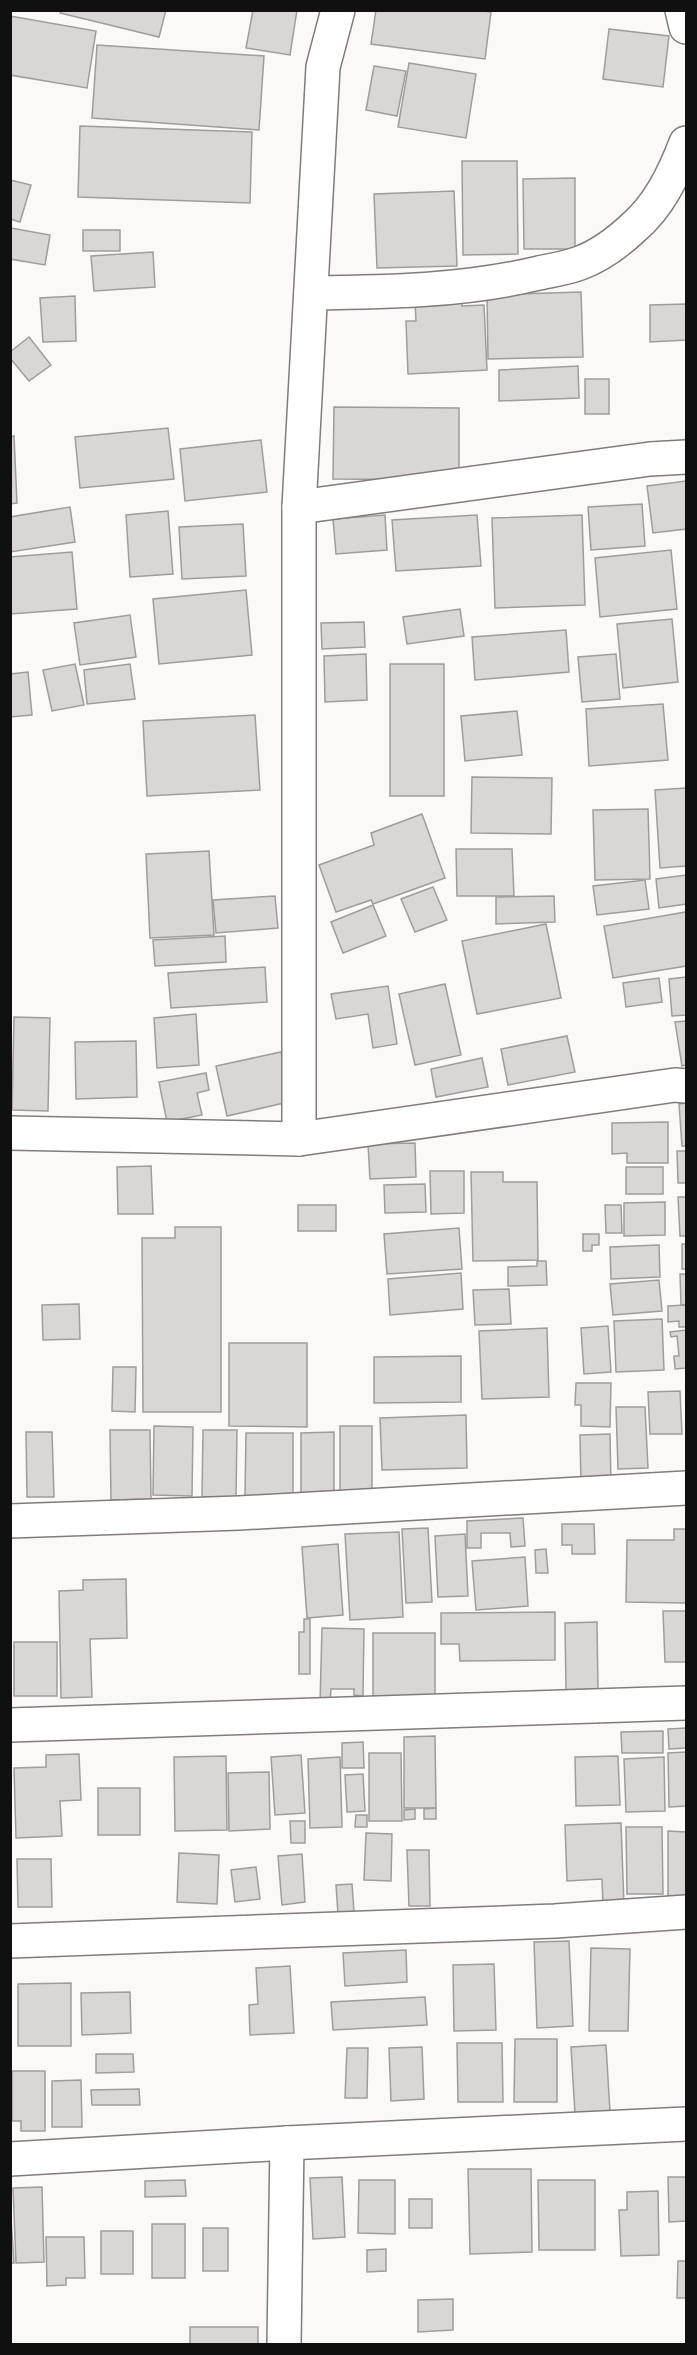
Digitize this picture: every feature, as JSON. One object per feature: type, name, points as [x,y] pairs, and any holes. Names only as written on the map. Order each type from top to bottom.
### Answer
[{"type":"street","points":[[298,1139],[298,507],[323,68],[338,10]]},
{"type":"street","points":[[682,10],[687,27]]},
{"type":"street","points":[[311,293],[400,292],[502,282],[579,264],[608,248],[635,227],[656,201],[674,173],[687,143]]},
{"type":"street","points":[[298,507],[651,459],[687,457]]},
{"type":"street","points":[[10,1133],[298,1139],[675,1085],[687,1086]]},
{"type":"street","points":[[10,1521],[239,1513],[687,1488]]},
{"type":"street","points":[[10,1725],[687,1703]]},
{"type":"street","points":[[10,1941],[555,1921],[687,1912]]},
{"type":"street","points":[[10,2159],[687,2124]]},
{"type":"street","points":[[284,2344],[287,2143]]},
{"type":"building","points":[[61,10],[166,10],[159,37],[60,13]]},
{"type":"building","points":[[253,10],[297,10],[290,55],[246,48]]},
{"type":"building","points":[[376,10],[491,12],[485,59],[371,44]]},
{"type":"building","points":[[10,16],[96,31],[87,88],[10,75]]},
{"type":"building","points":[[609,29],[669,36],[663,87],[603,79]]},
{"type":"building","points":[[97,45],[264,56],[259,130],[92,118]]},
{"type":"building","points":[[409,63],[476,74],[466,138],[398,127]]},
{"type":"building","points":[[374,66],[406,71],[397,116],[366,110]]},
{"type":"building","points":[[80,126],[252,132],[250,203],[78,197]]},
{"type":"building","points":[[462,161],[517,161],[518,254],[463,255]]},
{"type":"building","points":[[575,178],[575,249],[524,249],[523,179]]},
{"type":"building","points":[[10,180],[31,185],[20,222],[10,219]]},
{"type":"building","points":[[454,191],[457,266],[377,268],[374,194]]},
{"type":"building","points":[[11,228],[50,235],[45,265],[10,259]]},
{"type":"building","points":[[83,230],[120,230],[120,251],[83,251]]},
{"type":"building","points":[[153,252],[155,287],[94,291],[91,256]]},
{"type":"building","points":[[581,292],[583,357],[488,359],[487,295]]},
{"type":"building","points":[[75,296],[76,341],[43,342],[40,298]]},
{"type":"building","points":[[462,300],[462,306],[484,305],[487,370],[408,374],[406,321],[416,321],[415,302]]},
{"type":"building","points":[[686,304],[686,340],[650,342],[650,305]]},
{"type":"building","points":[[29,337],[51,365],[29,381],[10,358],[10,352]]},
{"type":"building","points":[[578,366],[579,398],[499,401],[499,370]]},
{"type":"building","points":[[585,379],[609,379],[609,414],[585,414]]},
{"type":"building","points":[[334,407],[459,408],[459,480],[333,479]]},
{"type":"building","points":[[168,428],[174,479],[80,488],[75,437]]},
{"type":"building","points":[[14,436],[17,503],[10,504],[10,437]]},
{"type":"building","points":[[261,440],[267,492],[185,501],[180,449]]},
{"type":"building","points":[[686,481],[686,529],[653,533],[647,486]]},
{"type":"building","points":[[642,504],[645,546],[591,550],[588,507]]},
{"type":"building","points":[[70,507],[75,542],[10,552],[10,517]]},
{"type":"building","points":[[168,511],[173,574],[130,577],[126,515]]},
{"type":"building","points":[[385,515],[387,550],[336,554],[333,519]]},
{"type":"building","points":[[477,515],[481,566],[396,571],[392,520]]},
{"type":"building","points":[[582,515],[585,605],[495,608],[492,518]]},
{"type":"building","points":[[243,524],[246,576],[182,579],[179,527]]},
{"type":"building","points":[[671,550],[677,609],[600,617],[595,558]]},
{"type":"building","points":[[72,552],[77,609],[10,614],[10,557]]},
{"type":"building","points":[[246,590],[252,655],[159,664],[153,599]]},
{"type":"building","points":[[460,609],[464,636],[407,644],[403,617]]},
{"type":"building","points":[[130,615],[136,657],[80,665],[74,623]]},
{"type":"building","points":[[672,619],[678,682],[623,688],[617,624]]},
{"type":"building","points":[[364,622],[365,647],[322,649],[321,623]]},
{"type":"building","points":[[566,630],[569,672],[475,680],[472,637]]},
{"type":"building","points":[[366,654],[367,700],[325,702],[324,656]]},
{"type":"building","points":[[616,654],[620,699],[582,702],[578,657]]},
{"type":"building","points":[[75,664],[84,705],[52,711],[43,670]]},
{"type":"building","points":[[130,664],[135,699],[87,704],[84,670]]},
{"type":"building","points":[[390,664],[444,664],[444,796],[390,796]]},
{"type":"building","points":[[28,672],[32,715],[10,717],[10,674]]},
{"type":"building","points":[[663,704],[668,760],[589,766],[586,709]]},
{"type":"building","points":[[517,711],[522,755],[465,761],[461,716]]},
{"type":"building","points":[[255,715],[260,790],[147,796],[143,721]]},
{"type":"building","points":[[472,777],[552,778],[551,834],[471,833]]},
{"type":"building","points":[[686,788],[686,866],[660,868],[655,790]]},
{"type":"building","points":[[648,809],[650,879],[595,880],[593,810]]},
{"type":"building","points":[[422,814],[445,878],[373,904],[371,900],[336,912],[319,865],[374,845],[371,833]]},
{"type":"building","points":[[456,849],[512,849],[514,896],[457,896]]},
{"type":"building","points":[[209,851],[214,935],[150,938],[146,854]]},
{"type":"building","points":[[686,875],[686,904],[659,908],[656,879]]},
{"type":"building","points":[[645,880],[649,909],[597,915],[593,886]]},
{"type":"building","points":[[433,887],[447,920],[415,932],[401,899]]},
{"type":"building","points":[[275,896],[278,928],[216,933],[213,900]]},
{"type":"building","points":[[554,896],[555,922],[496,924],[496,897]]},
{"type":"building","points":[[373,905],[386,936],[343,953],[331,922]]},
{"type":"building","points":[[686,912],[686,966],[613,978],[604,926]]},
{"type":"building","points":[[546,924],[561,998],[477,1014],[462,941]]},
{"type":"building","points":[[225,936],[226,962],[155,966],[153,940]]},
{"type":"building","points":[[265,967],[267,1002],[171,1008],[168,973]]},
{"type":"building","points":[[686,977],[686,1015],[672,1016],[669,979]]},
{"type":"building","points":[[659,978],[662,1002],[626,1007],[623,983]]},
{"type":"building","points":[[445,984],[461,1055],[415,1065],[399,994]]},
{"type":"building","points":[[388,986],[397,1044],[373,1048],[368,1014],[336,1019],[331,994]]},
{"type":"building","points":[[196,1014],[199,1065],[157,1068],[154,1018]]},
{"type":"building","points":[[14,1017],[50,1018],[48,1111],[12,1110]]},
{"type":"building","points":[[686,1021],[686,1065],[682,1066],[675,1022]]},
{"type":"building","points":[[567,1036],[575,1072],[508,1085],[501,1049]]},
{"type":"building","points":[[136,1041],[137,1097],[76,1099],[75,1042]]},
{"type":"building","points":[[281,1052],[293,1101],[227,1116],[216,1066]]},
{"type":"building","points":[[482,1058],[488,1087],[436,1097],[431,1069]]},
{"type":"building","points":[[206,1073],[209,1090],[197,1093],[202,1115],[167,1122],[159,1082]]},
{"type":"building","points":[[686,1103],[686,1146],[682,1146],[679,1104]]},
{"type":"building","points":[[668,1122],[668,1163],[627,1163],[627,1153],[612,1154],[612,1123]]},
{"type":"building","points":[[415,1143],[416,1177],[370,1179],[368,1144]]},
{"type":"building","points":[[677,1151],[686,1151],[686,1183],[678,1183]]},
{"type":"building","points":[[151,1166],[153,1214],[118,1214],[117,1167]]},
{"type":"building","points":[[626,1167],[663,1167],[663,1194],[626,1194]]},
{"type":"building","points":[[430,1171],[464,1171],[464,1213],[431,1214]]},
{"type":"building","points":[[471,1172],[503,1172],[503,1182],[537,1182],[538,1260],[473,1261]]},
{"type":"building","points":[[425,1184],[426,1212],[385,1213],[384,1185]]},
{"type":"building","points":[[678,1197],[686,1197],[686,1236],[680,1236]]},
{"type":"building","points":[[665,1202],[665,1235],[624,1236],[624,1203]]},
{"type":"building","points":[[298,1205],[336,1205],[336,1231],[298,1231]]},
{"type":"building","points":[[605,1205],[621,1205],[622,1233],[606,1233]]},
{"type":"building","points":[[175,1227],[221,1227],[221,1412],[143,1412],[142,1238],[175,1238]]},
{"type":"building","points":[[459,1228],[462,1269],[387,1274],[384,1234]]},
{"type":"building","points":[[583,1234],[599,1234],[599,1245],[592,1245],[592,1251],[583,1251]]},
{"type":"building","points":[[682,1244],[686,1244],[686,1269],[682,1269]]},
{"type":"building","points":[[659,1245],[660,1277],[611,1279],[610,1247]]},
{"type":"building","points":[[537,1261],[546,1261],[547,1285],[508,1286],[508,1267],[537,1266]]},
{"type":"building","points":[[461,1273],[463,1309],[390,1315],[388,1279]]},
{"type":"building","points":[[680,1274],[686,1274],[686,1305],[681,1305]]},
{"type":"building","points":[[659,1280],[662,1311],[613,1315],[610,1284]]},
{"type":"building","points":[[509,1289],[511,1324],[475,1325],[473,1290]]},
{"type":"building","points":[[79,1304],[80,1339],[43,1340],[42,1305]]},
{"type":"building","points":[[686,1305],[686,1327],[679,1327],[679,1321],[668,1322],[668,1306]]},
{"type":"building","points":[[662,1319],[664,1370],[616,1372],[614,1321]]},
{"type":"building","points":[[608,1326],[611,1372],[584,1374],[581,1328]]},
{"type":"building","points":[[547,1328],[549,1397],[482,1399],[479,1331]]},
{"type":"building","points":[[686,1330],[686,1368],[675,1369],[674,1356],[679,1356],[677,1336],[671,1337],[670,1332]]},
{"type":"building","points":[[229,1343],[307,1343],[307,1427],[229,1426]]},
{"type":"building","points":[[461,1356],[461,1402],[374,1403],[374,1357]]},
{"type":"building","points":[[113,1367],[136,1367],[135,1412],[112,1411]]},
{"type":"building","points":[[576,1383],[611,1383],[610,1427],[581,1426],[581,1405],[575,1405]]},
{"type":"building","points":[[680,1391],[682,1434],[650,1434],[648,1392]]},
{"type":"building","points":[[616,1407],[645,1407],[648,1468],[618,1469]]},
{"type":"building","points":[[466,1415],[467,1468],[382,1470],[380,1418]]},
{"type":"building","points":[[154,1426],[193,1427],[192,1496],[153,1495]]},
{"type":"building","points":[[340,1426],[372,1426],[372,1493],[340,1493]]},
{"type":"building","points":[[110,1430],[150,1430],[151,1499],[111,1500]]},
{"type":"building","points":[[203,1430],[237,1430],[236,1497],[202,1497]]},
{"type":"building","points":[[26,1432],[52,1432],[54,1497],[27,1497]]},
{"type":"building","points":[[334,1432],[334,1493],[301,1493],[301,1433]]},
{"type":"building","points":[[246,1433],[293,1433],[293,1496],[245,1496]]},
{"type":"building","points":[[610,1434],[611,1485],[581,1485],[580,1435]]},
{"type":"building","points":[[523,1518],[525,1546],[511,1547],[510,1533],[481,1533],[481,1548],[467,1548],[467,1521]]},
{"type":"building","points":[[562,1524],[594,1524],[595,1554],[572,1554],[572,1545],[562,1545]]},
{"type":"building","points":[[428,1528],[432,1602],[406,1603],[402,1529]]},
{"type":"building","points":[[674,1529],[686,1529],[686,1603],[626,1602],[627,1540],[674,1540]]},
{"type":"building","points":[[399,1532],[403,1617],[350,1620],[345,1534]]},
{"type":"building","points":[[465,1534],[468,1596],[438,1597],[435,1536]]},
{"type":"building","points":[[338,1544],[343,1615],[307,1618],[302,1547]]},
{"type":"building","points":[[546,1549],[548,1573],[536,1573],[535,1550]]},
{"type":"building","points":[[525,1557],[528,1606],[476,1610],[472,1561]]},
{"type":"building","points":[[126,1579],[127,1638],[90,1639],[92,1697],[61,1698],[59,1591],[83,1590],[83,1580]]},
{"type":"building","points":[[663,1611],[686,1611],[686,1662],[665,1662]]},
{"type":"building","points":[[555,1612],[555,1660],[460,1661],[459,1644],[441,1644],[441,1613]]},
{"type":"building","points":[[304,1619],[310,1619],[310,1674],[299,1674],[299,1632],[304,1632]]},
{"type":"building","points":[[597,1622],[598,1690],[566,1691],[565,1623]]},
{"type":"building","points":[[322,1628],[364,1629],[363,1696],[354,1695],[354,1689],[331,1689],[330,1704],[320,1704]]},
{"type":"building","points":[[373,1633],[435,1633],[435,1698],[373,1699]]},
{"type":"building","points":[[14,1642],[57,1642],[57,1696],[14,1696]]},
{"type":"building","points":[[686,1728],[686,1748],[669,1749],[668,1729]]},
{"type":"building","points":[[663,1731],[663,1753],[622,1753],[621,1732]]},
{"type":"building","points":[[435,1736],[436,1808],[404,1808],[404,1737]]},
{"type":"building","points":[[363,1742],[364,1768],[342,1768],[342,1743]]},
{"type":"building","points":[[686,1752],[686,1806],[669,1807],[668,1753]]},
{"type":"building","points":[[369,1753],[401,1753],[402,1821],[369,1821]]},
{"type":"building","points":[[79,1754],[81,1800],[60,1801],[62,1836],[16,1838],[14,1768],[46,1767],[46,1755]]},
{"type":"building","points":[[301,1755],[305,1813],[275,1815],[271,1757]]},
{"type":"building","points":[[226,1756],[227,1830],[175,1831],[174,1757]]},
{"type":"building","points":[[618,1756],[620,1805],[576,1806],[575,1757]]},
{"type":"building","points":[[340,1757],[342,1827],[310,1828],[308,1759]]},
{"type":"building","points":[[664,1757],[665,1811],[626,1812],[624,1759]]},
{"type":"building","points":[[269,1772],[270,1829],[229,1831],[228,1773]]},
{"type":"building","points":[[363,1774],[365,1811],[347,1812],[345,1775]]},
{"type":"building","points":[[98,1788],[140,1788],[140,1835],[98,1835]]},
{"type":"building","points":[[436,1808],[436,1819],[424,1819],[424,1809]]},
{"type":"building","points":[[415,1809],[415,1819],[404,1820],[404,1810]]},
{"type":"building","points":[[356,1815],[367,1815],[367,1827],[355,1827]]},
{"type":"building","points":[[290,1821],[305,1821],[305,1843],[291,1843]]},
{"type":"building","points":[[621,1823],[624,1905],[603,1906],[602,1879],[567,1881],[565,1825]]},
{"type":"building","points":[[626,1827],[662,1827],[663,1894],[627,1894]]},
{"type":"building","points":[[668,1831],[686,1832],[686,1898],[668,1898]]},
{"type":"building","points":[[366,1833],[392,1834],[391,1881],[364,1880]]},
{"type":"building","points":[[407,1850],[429,1850],[430,1906],[409,1906]]},
{"type":"building","points":[[179,1853],[219,1855],[217,1904],[177,1902]]},
{"type":"building","points":[[302,1854],[305,1902],[282,1905],[278,1856]]},
{"type":"building","points":[[17,1859],[51,1859],[52,1907],[18,1907]]},
{"type":"building","points":[[256,1867],[260,1899],[235,1902],[231,1870]]},
{"type":"building","points":[[352,1884],[354,1912],[338,1914],[336,1885]]},
{"type":"building","points":[[569,1941],[573,2026],[537,2028],[534,1942]]},
{"type":"building","points":[[591,1948],[630,1949],[628,2031],[589,2031]]},
{"type":"building","points":[[406,1950],[407,1982],[345,1986],[343,1953]]},
{"type":"building","points":[[494,1964],[496,2030],[454,2031],[453,1965]]},
{"type":"building","points":[[290,1966],[294,2033],[250,2035],[249,2005],[258,2004],[256,1968]]},
{"type":"building","points":[[71,1983],[71,2046],[18,2046],[18,1984]]},
{"type":"building","points":[[130,1992],[131,2033],[82,2035],[81,1993]]},
{"type":"building","points":[[425,1997],[427,2025],[333,2030],[331,2002]]},
{"type":"building","points":[[515,2039],[557,2039],[557,2102],[514,2102]]},
{"type":"building","points":[[457,2043],[502,2043],[503,2102],[458,2102]]},
{"type":"building","points":[[606,2045],[610,2112],[575,2114],[571,2047]]},
{"type":"building","points":[[422,2047],[424,2099],[391,2101],[389,2048]]},
{"type":"building","points":[[347,2048],[368,2048],[367,2098],[345,2098]]},
{"type":"building","points":[[96,2054],[133,2054],[134,2072],[96,2073]]},
{"type":"building","points":[[12,2071],[45,2071],[45,2131],[21,2131],[21,2121],[12,2121]]},
{"type":"building","points":[[81,2080],[82,2127],[52,2127],[52,2081]]},
{"type":"building","points":[[139,2089],[140,2105],[92,2105],[91,2090]]},
{"type":"building","points":[[468,2169],[531,2169],[532,2252],[470,2254]]},
{"type":"building","points":[[342,2177],[345,2237],[313,2239],[310,2178]]},
{"type":"building","points":[[668,2177],[686,2177],[686,2221],[669,2222]]},
{"type":"building","points":[[185,2180],[186,2196],[145,2197],[145,2181]]},
{"type":"building","points":[[359,2180],[395,2180],[395,2234],[358,2233]]},
{"type":"building","points":[[538,2180],[595,2180],[595,2250],[539,2250]]},
{"type":"building","points":[[42,2187],[44,2262],[16,2263],[13,2188]]},
{"type":"building","points":[[658,2191],[659,2255],[621,2256],[619,2210],[627,2210],[627,2192]]},
{"type":"building","points":[[409,2199],[432,2199],[432,2228],[409,2228]]},
{"type":"building","points":[[10,2203],[14,2263],[10,2263]]},
{"type":"building","points":[[152,2224],[185,2224],[185,2278],[152,2278]]},
{"type":"building","points":[[203,2228],[228,2228],[228,2271],[203,2271]]},
{"type":"building","points":[[101,2231],[133,2231],[133,2274],[101,2274]]},
{"type":"building","points":[[46,2237],[84,2237],[85,2278],[66,2278],[66,2285],[47,2286]]},
{"type":"building","points":[[386,2249],[386,2271],[367,2272],[367,2250]]},
{"type":"building","points":[[678,2261],[686,2261],[686,2298],[677,2298]]},
{"type":"building","points":[[453,2299],[453,2330],[418,2332],[418,2300]]},
{"type":"building","points":[[190,2327],[258,2327],[258,2344],[190,2344]]}]
